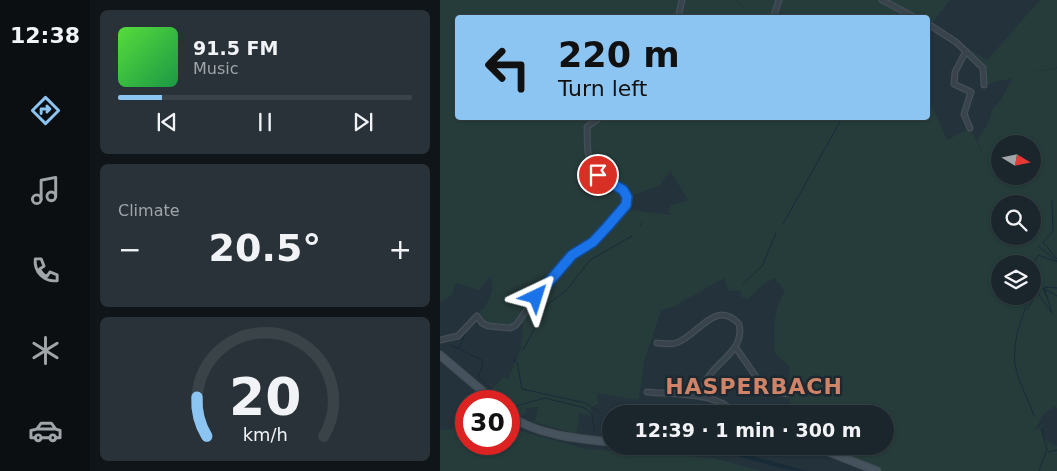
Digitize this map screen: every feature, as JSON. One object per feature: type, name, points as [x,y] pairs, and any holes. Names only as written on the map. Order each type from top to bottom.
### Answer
[{"type":"main road","points":[[440,355],[481,390]]},
{"type":"main road","points":[[520,421],[550,431],[602,440]]},
{"type":"main road","points":[[839,455],[877,471]]},
{"type":"street","points":[[679,15],[682,0]]},
{"type":"street","points":[[774,15],[779,0]]},
{"type":"street","points":[[882,0],[910,15]]},
{"type":"street","points":[[930,25],[956,42],[983,68],[985,74],[984,85]]},
{"type":"street","points":[[966,51],[955,72],[954,84],[971,92],[964,114],[970,128]]},
{"type":"street","points":[[440,340],[458,336],[477,316],[488,326],[510,328],[516,325],[536,297],[572,255],[593,242],[626,205],[627,197],[623,190],[598,175],[592,169],[589,161],[587,127],[596,120]]},
{"type":"street","points":[[657,343],[675,343],[712,318],[729,316],[739,324],[740,329],[736,348],[708,378],[701,397]]},
{"type":"street","points":[[736,348],[766,390],[787,394]]},
{"type":"street","points":[[647,392],[701,397],[722,405]]},
{"type":"green space","points":[[440,0],[682,0],[678,15],[455,15],[455,120],[930,120],[930,102],[947,140],[970,128],[988,164],[977,140],[987,125],[993,108],[1000,101],[1013,78],[984,85],[984,68],[956,41],[987,60],[1040,0],[1057,0],[1057,67],[1021,75],[1057,68],[1057,409],[1055,406],[1043,415],[1034,431],[1041,426],[1044,439],[1057,446],[1057,471],[880,471],[848,455],[894,455],[894,405],[790,405],[789,366],[775,354],[774,329],[776,314],[785,291],[774,278],[748,299],[741,297],[741,291],[728,291],[724,278],[673,307],[661,310],[644,361],[639,400],[597,393],[598,403],[591,408],[591,416],[582,414],[580,411],[576,434],[527,420],[535,421],[538,407],[526,408],[525,415],[522,414],[520,417],[520,390],[491,390],[504,377],[508,379],[521,349],[523,324],[505,328],[493,326],[477,316],[490,297],[492,282],[490,276],[479,290],[456,283],[451,296],[440,302]],"holes":[[[670,171],[688,200],[671,205],[668,212],[685,224],[672,215],[623,209],[627,197],[659,186]]]},
{"type":"green space","points":[[683,0],[736,0],[746,11],[737,0],[778,0],[774,15],[680,15]]},
{"type":"green space","points":[[780,0],[882,0],[910,15],[775,15]]},
{"type":"green space","points":[[884,0],[950,0],[931,25],[930,15],[914,15]]},
{"type":"green space","points":[[455,429],[455,455],[520,455],[520,431],[586,449],[602,450],[602,455],[671,455],[713,458],[762,471],[440,471],[440,430]]},
{"type":"water","points":[[732,455],[748,455],[807,471],[780,468]]},
{"type":"waterway","points":[[783,224],[841,120]]},
{"type":"waterway","points":[[1052,201],[1053,231],[1043,242],[1057,259]]},
{"type":"waterway","points":[[743,284],[762,266],[776,233]]},
{"type":"waterway","points":[[523,350],[548,304],[567,290],[590,260],[632,236]]},
{"type":"waterway","points":[[1038,246],[1057,261]]},
{"type":"waterway","points":[[1041,256],[1057,262]]},
{"type":"waterway","points":[[1027,310],[1037,292],[1052,313],[1044,287],[1057,288]]},
{"type":"waterway","points":[[1047,298],[1043,288],[1057,296]]},
{"type":"waterway","points":[[1026,305],[1017,334],[1015,358],[1018,377],[1034,416]]},
{"type":"waterway","points":[[459,348],[467,330]]},
{"type":"waterway","points":[[451,345],[482,360],[483,364],[478,377],[492,390]]},
{"type":"waterway","points":[[515,358],[513,361],[517,362],[522,389],[586,403],[599,412]]},
{"type":"waterway","points":[[520,405],[545,398],[585,408],[592,415],[595,432]]},
{"type":"waterway","points":[[1039,471],[1047,449],[1041,429]]},
{"type":"waterway","points":[[1042,429],[1045,433]]},
{"type":"waterway","points":[[1048,452],[1057,450]]},
{"type":"district","name":"HASPERBACH","points":[[754,386]]},
{"type":"route","points":[[536,297],[572,255],[593,242],[626,205],[627,197],[623,190],[598,175]]}]
